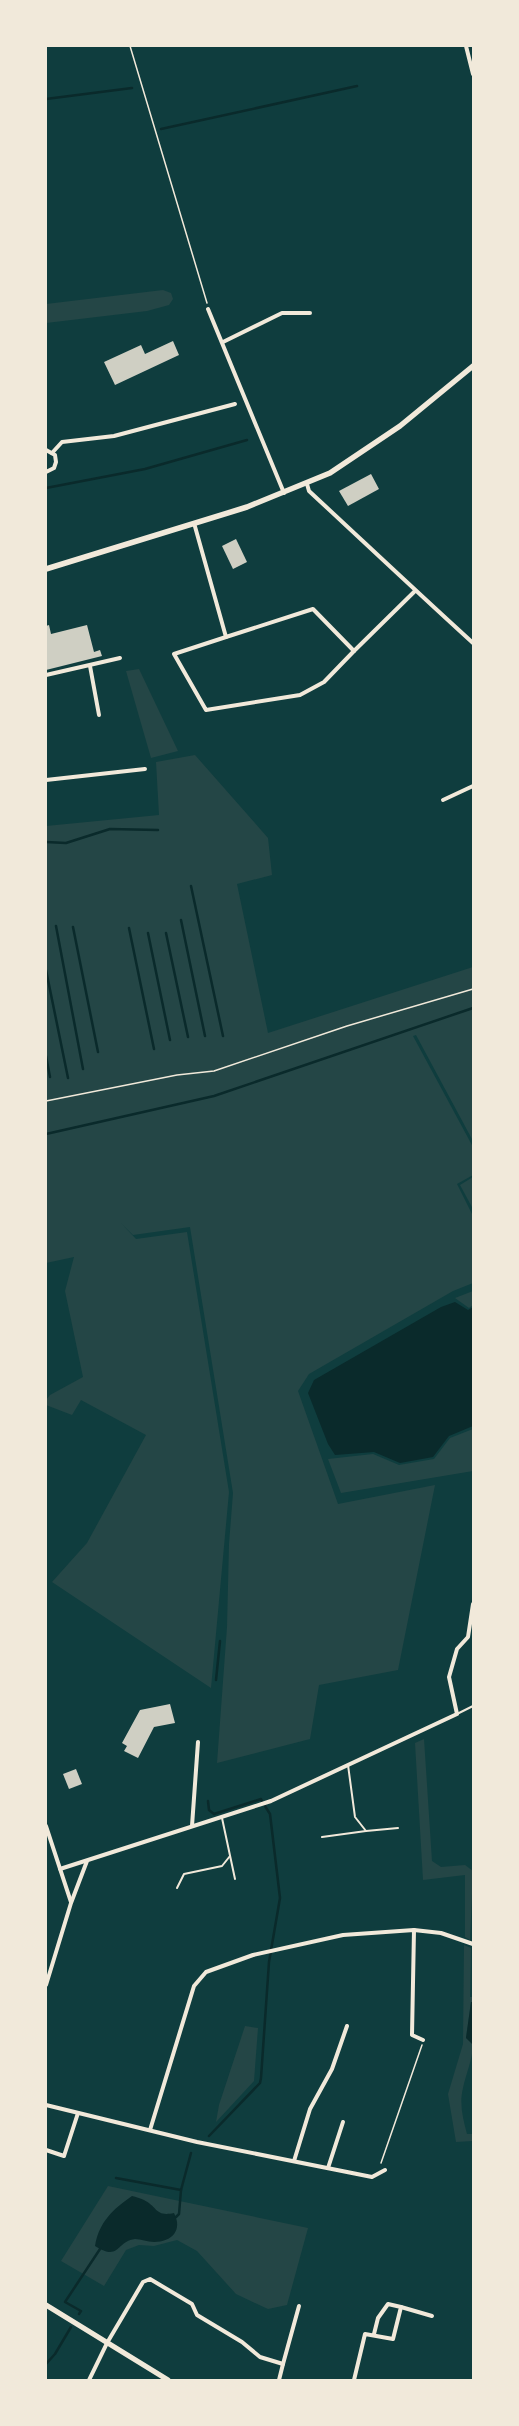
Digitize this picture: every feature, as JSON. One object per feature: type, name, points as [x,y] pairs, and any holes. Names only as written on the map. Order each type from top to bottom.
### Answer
[{"type":"main road","points":[[46,569],[194,524],[284,494],[307,484],[330,473],[371,448],[473,366]]},
{"type":"street","points":[[466,46],[473,74]]},
{"type":"street","points":[[208,309],[223,342],[284,494]]},
{"type":"street","points":[[223,342],[282,313],[310,313]]},
{"type":"street","points":[[52,453],[62,442],[114,436],[235,404]]},
{"type":"street","points":[[46,450],[52,453],[56,458],[55,465],[46,472]]},
{"type":"street","points":[[307,484],[309,491],[379,555],[415,591],[473,643]]},
{"type":"street","points":[[194,524],[226,637]]},
{"type":"street","points":[[354,651],[313,610],[174,654],[206,710],[300,695],[324,682],[415,591]]},
{"type":"street","points":[[46,675],[120,658]]},
{"type":"street","points":[[90,666],[99,716]]},
{"type":"street","points":[[46,780],[145,769]]},
{"type":"street","points":[[443,800],[473,786]]},
{"type":"street","points":[[468,1637],[473,1604]]},
{"type":"street","points":[[60,1869],[271,1801],[457,1714],[449,1677],[457,1649],[468,1637],[473,1634]]},
{"type":"street","points":[[192,1826],[198,1742]]},
{"type":"street","points":[[46,1826],[71,1903]]},
{"type":"street","points":[[46,1985],[71,1903],[87,1861]]},
{"type":"street","points":[[414,1930],[412,2035],[423,2040]]},
{"type":"street","points":[[150,2130],[194,1986],[206,1972],[270,1952],[343,1935],[414,1930],[441,1933],[473,1944]]},
{"type":"street","points":[[294,2161],[310,2109],[332,2069],[347,2026]]},
{"type":"street","points":[[46,2105],[150,2130],[372,2178],[385,2170]]},
{"type":"street","points":[[46,2150],[64,2156],[78,2113]]},
{"type":"street","points":[[328,2168],[343,2122]]},
{"type":"street","points":[[89,2380],[107,2343],[143,2282],[150,2279],[192,2304],[197,2315],[242,2342],[260,2357],[283,2364]]},
{"type":"street","points":[[374,2334],[378,2318],[388,2304],[432,2316]]},
{"type":"street","points":[[46,2305],[168,2380]]},
{"type":"street","points":[[279,2380],[299,2306]]},
{"type":"street","points":[[354,2380],[365,2334],[374,2334],[393,2339],[401,2307]]},
{"type":"lane","points":[[457,1714],[473,1706]]},
{"type":"lane","points":[[348,1765],[355,1817],[366,1831]]},
{"type":"lane","points":[[222,1817],[235,1878]]},
{"type":"lane","points":[[322,1837],[398,1828]]},
{"type":"lane","points":[[177,1888],[184,1874],[222,1866],[230,1856]]},
{"type":"path","points":[[130,46],[208,309]]},
{"type":"path","points":[[46,1101],[176,1075],[214,1071],[347,1026],[473,989]]},
{"type":"path","points":[[382,2163],[423,2040]]},
{"type":"shaded area","points":[[163,290],[171,293],[173,299],[169,305],[147,311],[46,323],[46,304]]},
{"type":"shaded area","points":[[139,669],[178,751],[151,758],[126,671]]},
{"type":"shaded area","points":[[195,755],[268,838],[272,875],[237,884],[268,1033],[473,967],[473,1141],[416,1035],[413,1036],[473,1147],[473,1175],[457,1184],[473,1216],[473,1283],[453,1291],[309,1374],[298,1391],[338,1504],[435,1485],[398,1670],[319,1685],[310,1739],[217,1763],[227,1627],[229,1544],[233,1493],[190,1227],[133,1235],[121,1223],[136,1239],[187,1232],[229,1492],[211,1688],[52,1582],[87,1543],[146,1435],[81,1400],[72,1415],[46,1405],[46,1400],[50,1395],[83,1377],[65,1291],[74,1257],[46,1263],[46,826],[159,815],[156,762]]},
{"type":"shaded area","points":[[473,1177],[473,1209],[460,1185]]},
{"type":"shaded area","points":[[473,1291],[473,1305],[469,1308],[455,1298]]},
{"type":"shaded area","points":[[455,1302],[468,1310],[473,1307],[473,1426],[449,1436],[433,1457],[400,1463],[374,1452],[335,1455],[328,1444],[308,1393],[314,1380],[441,1307]]},
{"type":"shaded area","points":[[473,1429],[473,1471],[341,1493],[328,1459],[373,1454],[399,1465],[434,1459],[450,1438]]},
{"type":"shaded area","points":[[424,1739],[432,1861],[441,1867],[465,1865],[473,1871],[470,1940],[465,1937],[465,1875],[423,1880],[415,1743]]},
{"type":"shaded area","points":[[464,1945],[471,1948],[470,1997],[473,1997],[473,2002],[471,2002],[466,2038],[473,2043],[473,2049],[464,2082],[461,2106],[467,2134],[473,2134],[473,2141],[456,2142],[448,2094],[463,2044]]},
{"type":"shaded area","points":[[471,2002],[473,2002],[472,2044],[466,2038]]},
{"type":"shaded area","points":[[245,2026],[258,2028],[254,2081],[216,2122],[219,2105]]},
{"type":"shaded area","points":[[108,2186],[308,2228],[287,2305],[268,2309],[236,2294],[197,2251],[177,2240],[154,2246],[139,2245],[126,2250],[104,2286],[61,2261]]},
{"type":"shaded area","points":[[132,2196],[144,2200],[163,2214],[174,2213],[177,2225],[174,2234],[166,2240],[160,2241],[151,2242],[135,2239],[124,2243],[114,2251],[109,2252],[95,2246],[103,2223],[113,2211]]},
{"type":"building","points":[[173,341],[179,355],[115,385],[104,362],[141,345],[145,354]]},
{"type":"building","points":[[371,474],[379,489],[348,506],[339,491]]},
{"type":"building","points":[[236,539],[247,562],[233,569],[222,546]]},
{"type":"building","points":[[49,625],[51,634],[87,625],[94,652],[100,650],[102,656],[46,670],[46,626]]},
{"type":"building","points":[[170,1704],[175,1723],[154,1727],[138,1758],[124,1751],[127,1746],[122,1743],[140,1710]]},
{"type":"building","points":[[76,1769],[82,1784],[69,1789],[63,1774]]},
{"type":"waterway","points":[[161,129],[357,86]]},
{"type":"waterway","points":[[46,99],[132,88]]},
{"type":"waterway","points":[[46,488],[145,469],[247,440]]},
{"type":"waterway","points":[[46,842],[66,843],[110,829],[158,830]]},
{"type":"waterway","points":[[191,886],[223,1036]]},
{"type":"waterway","points":[[181,920],[205,1036]]},
{"type":"waterway","points":[[56,926],[83,1069]]},
{"type":"waterway","points":[[73,927],[98,1052]]},
{"type":"waterway","points":[[129,928],[154,1049]]},
{"type":"waterway","points":[[148,933],[170,1040]]},
{"type":"waterway","points":[[166,933],[188,1037]]},
{"type":"waterway","points":[[46,970],[68,1078]]},
{"type":"waterway","points":[[46,1134],[214,1096],[473,1008]]},
{"type":"waterway","points":[[46,1056],[50,1077]]},
{"type":"waterway","points":[[216,1680],[220,1641]]},
{"type":"waterway","points":[[208,1801],[209,1810],[214,1814],[261,1799],[262,1801]]},
{"type":"waterway","points":[[209,2136],[260,2083],[261,2078],[269,1962],[280,1898],[270,1814],[265,1806]]},
{"type":"waterway","points":[[116,2178],[181,2190],[191,2153]]},
{"type":"waterway","points":[[176,2217],[179,2214],[181,2190]]},
{"type":"waterway","points":[[79,2314],[81,2311],[65,2302],[100,2249]]},
{"type":"waterway","points":[[46,2364],[55,2354],[71,2327]]}]
